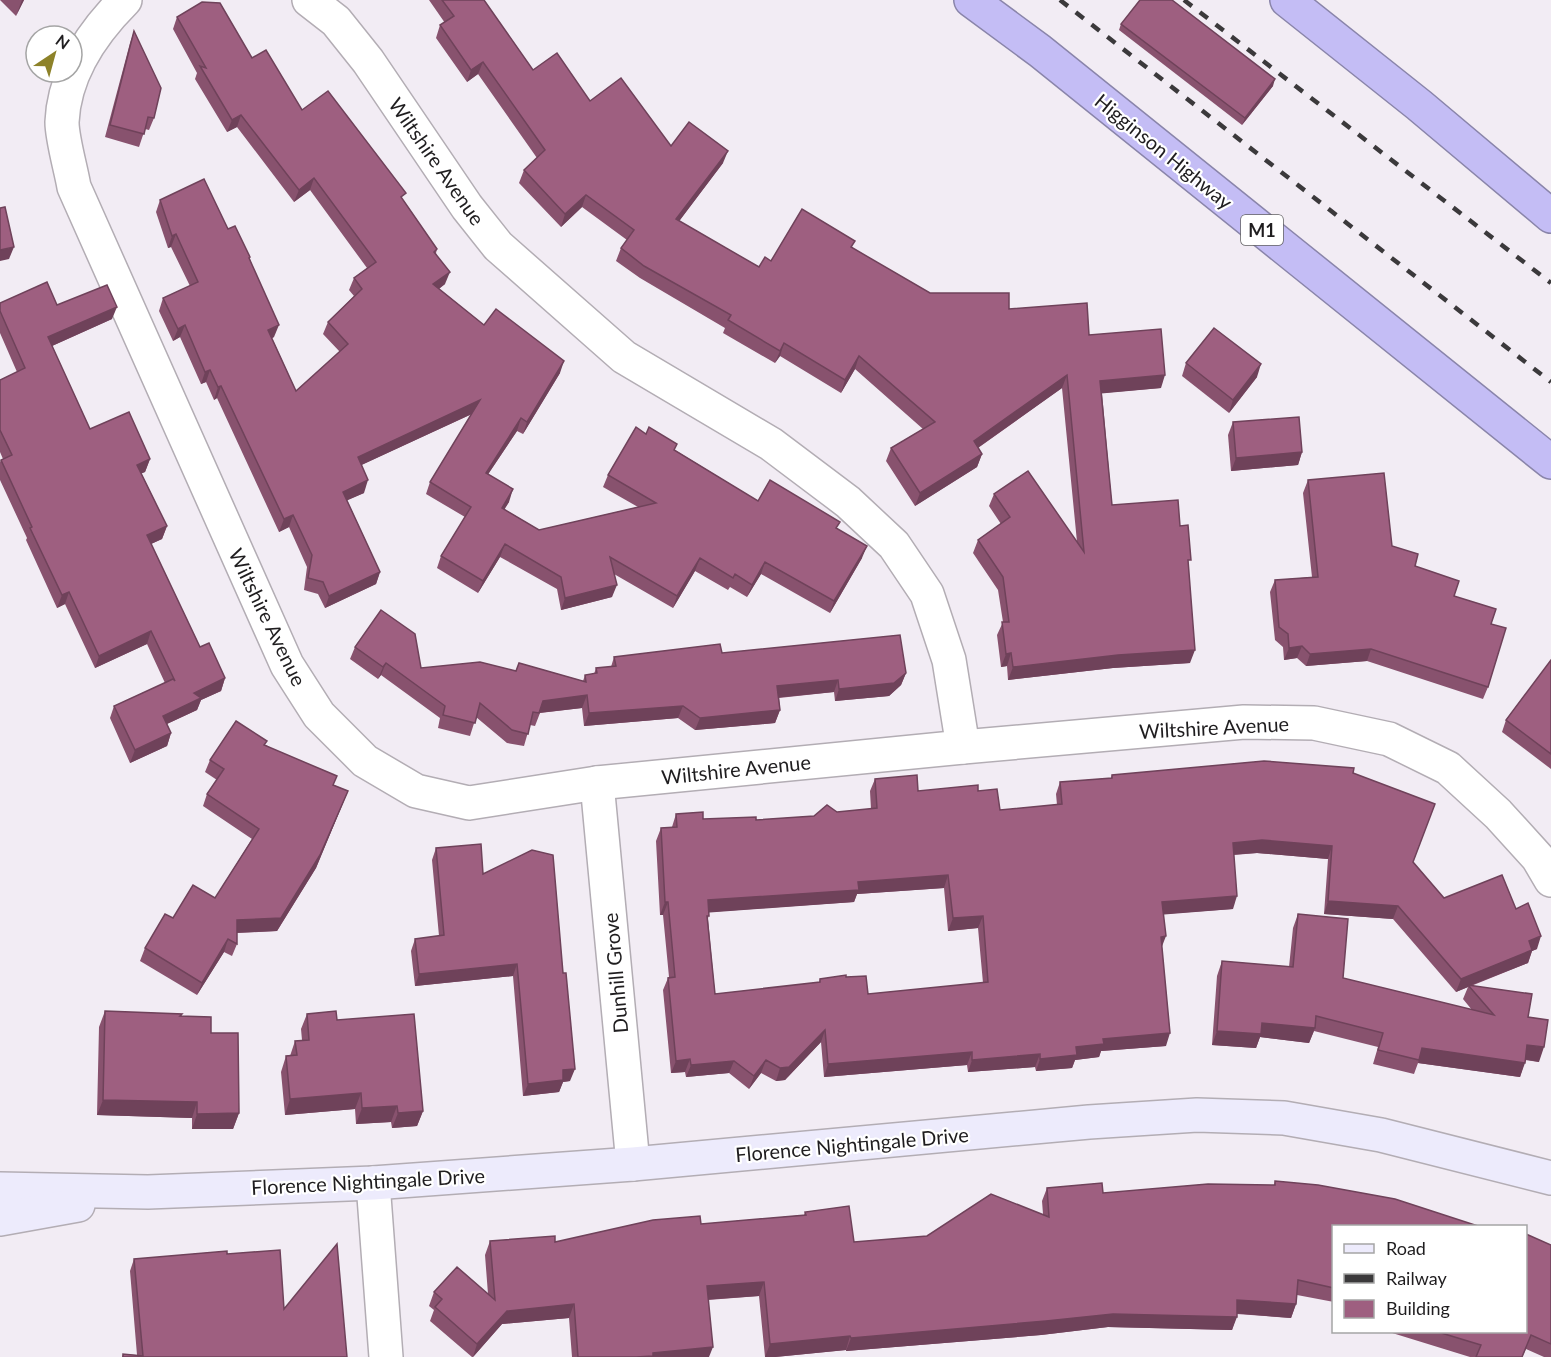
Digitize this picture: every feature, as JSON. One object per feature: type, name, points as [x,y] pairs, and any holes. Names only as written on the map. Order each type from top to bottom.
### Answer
[{"type":"highway","points":[[954,0],[1040,51]]},
{"type":"highway","name":"Higginson Highway","points":[[971,0],[1040,51],[1551,462]]},
{"type":"highway","points":[[1287,0],[1419,105],[1551,216]]},
{"type":"street","name":"Wiltshire Avenue","points":[[124,0],[108,16],[88,45],[69,83],[62,124],[74,187],[287,665],[319,715],[365,760],[416,791],[469,803],[597,783],[963,747],[1244,722],[1314,723],[1389,739],[1448,768],[1498,814],[1538,858],[1551,880]]},
{"type":"street","name":"Wiltshire Avenue","points":[[309,0],[336,21],[368,61],[466,207],[498,246],[624,357],[771,444],[848,502],[894,545],[927,594],[949,660],[963,747]]},
{"type":"street","name":"Dunhill Grove","points":[[597,783],[633,1164]]},
{"type":"street","name":"Florence Nightingale Drive","points":[[0,1189],[148,1192],[374,1183],[633,1164],[1089,1122],[1197,1115],[1284,1118],[1381,1135],[1551,1178]]},
{"type":"street","points":[[374,1183],[386,1357]]},
{"type":"street","name":"Florence Nightingale Drive","points":[[0,1219],[148,1192]]},
{"type":"building","points":[[442,0],[484,0],[533,70],[557,53],[590,101],[621,78],[671,146],[689,122],[728,151],[676,219],[759,267],[765,257],[771,261],[802,209],[855,241],[851,247],[930,293],[1009,293],[1009,309],[1087,303],[1089,335],[1161,329],[1165,375],[1100,381],[1112,505],[1178,500],[1180,526],[1188,525],[1191,560],[1188,560],[1195,650],[1118,655],[1013,667],[1011,653],[1006,654],[1002,622],[1009,622],[1003,577],[978,540],[1010,517],[994,494],[1028,471],[1084,552],[1067,375],[974,441],[982,454],[920,493],[891,448],[935,422],[859,356],[845,380],[784,343],[780,351],[728,320],[731,315],[644,266],[621,248],[634,230],[586,195],[565,214],[524,170],[545,150],[483,62],[471,70],[440,25],[454,16]]},
{"type":"building","points":[[1140,0],[1172,0],[1275,79],[1245,118],[1121,24]]},
{"type":"building","points":[[202,2],[220,3],[252,58],[266,50],[302,110],[328,91],[406,193],[401,197],[437,249],[434,252],[450,272],[433,284],[484,325],[496,309],[564,361],[527,422],[521,418],[486,473],[513,489],[502,508],[539,530],[656,503],[608,475],[636,427],[646,434],[649,427],[677,444],[674,450],[758,501],[770,480],[840,522],[836,528],[867,546],[834,601],[765,562],[752,585],[735,574],[733,578],[700,558],[677,596],[610,557],[617,585],[565,598],[561,577],[505,544],[483,581],[441,556],[471,507],[430,482],[480,400],[358,457],[368,480],[343,492],[380,572],[329,596],[323,582],[308,578],[312,555],[293,515],[284,519],[221,386],[218,387],[210,370],[205,372],[185,325],[178,329],[163,298],[198,282],[176,234],[172,236],[160,200],[204,179],[228,229],[235,226],[250,257],[279,325],[268,330],[296,391],[348,344],[328,322],[362,289],[354,278],[376,262],[314,178],[299,190],[241,115],[232,120],[200,66],[206,68],[177,17]]},
{"type":"building","points":[[134,31],[161,88],[154,118],[148,117],[144,134],[110,125]]},
{"type":"building","points":[[5,207],[14,247],[0,250],[0,208]]},
{"type":"building","points":[[47,282],[57,305],[107,285],[117,307],[48,337],[90,429],[129,412],[150,459],[137,465],[167,526],[147,535],[200,647],[209,643],[225,678],[194,693],[201,698],[163,716],[171,733],[135,750],[114,706],[173,679],[175,681],[151,631],[99,656],[69,592],[62,595],[1,460],[12,455],[0,430],[0,380],[25,368],[0,311],[0,303]]},
{"type":"building","points":[[1214,328],[1261,364],[1233,400],[1186,363]]},
{"type":"building","points":[[1299,417],[1302,452],[1236,458],[1233,422]]},
{"type":"building","points":[[1384,473],[1392,546],[1418,554],[1415,566],[1459,581],[1454,596],[1496,609],[1491,624],[1506,628],[1488,687],[1371,649],[1310,654],[1302,646],[1289,648],[1288,634],[1279,627],[1275,580],[1318,577],[1308,480]]},
{"type":"building","points":[[381,610],[415,634],[421,668],[480,662],[516,671],[519,663],[586,682],[585,675],[597,673],[596,668],[616,666],[614,657],[720,644],[722,653],[900,635],[906,673],[894,683],[839,689],[838,680],[777,686],[780,710],[700,718],[683,706],[589,713],[587,695],[543,701],[539,713],[533,712],[528,734],[512,730],[480,703],[475,723],[443,715],[445,706],[386,663],[383,667],[355,647]]},
{"type":"building","points":[[1551,660],[1551,754],[1506,720]]},
{"type":"building","points":[[236,721],[267,741],[264,745],[337,776],[333,785],[348,791],[320,855],[281,918],[237,920],[237,944],[228,939],[202,983],[145,948],[165,914],[173,918],[193,885],[215,898],[259,829],[207,794],[224,769],[210,760]]},
{"type":"building","points":[[1264,761],[1354,768],[1353,773],[1435,804],[1413,862],[1444,898],[1502,875],[1516,909],[1528,903],[1541,936],[1529,941],[1532,950],[1461,979],[1398,906],[1328,901],[1332,846],[1262,840],[1233,843],[1237,896],[1162,902],[1166,936],[1161,937],[1170,1033],[1103,1039],[1104,1044],[1076,1047],[1077,1055],[1040,1059],[1040,1054],[972,1060],[972,1052],[828,1064],[825,1030],[789,1067],[780,1068],[766,1060],[754,1076],[734,1061],[691,1065],[690,1059],[676,1061],[668,978],[675,977],[668,902],[665,902],[661,828],[677,827],[676,814],[703,812],[703,819],[756,817],[756,820],[814,816],[827,805],[837,812],[877,808],[875,779],[917,775],[918,791],[978,785],[978,791],[997,789],[1000,810],[1062,804],[1060,782],[1112,778],[1112,775]],"holes":[[[948,875],[953,918],[983,916],[988,982],[868,994],[866,976],[846,977],[846,975],[820,979],[820,982],[715,994],[707,916],[709,916],[708,900],[859,890],[858,882]]]},
{"type":"building","points":[[481,844],[483,874],[532,850],[553,855],[563,973],[566,973],[575,1069],[563,1070],[563,1080],[528,1084],[517,964],[419,974],[415,939],[444,935],[436,848]]},
{"type":"building","points":[[1298,914],[1348,919],[1343,978],[1494,1015],[1468,985],[1532,994],[1528,1017],[1548,1020],[1544,1047],[1527,1045],[1525,1063],[1422,1048],[1419,1060],[1378,1050],[1383,1033],[1316,1016],[1315,1028],[1262,1023],[1261,1034],[1217,1031],[1222,961],[1293,967]]},
{"type":"building","points":[[105,1011],[211,1017],[211,1033],[238,1033],[239,1113],[197,1114],[197,1102],[103,1100]]},
{"type":"building","points":[[336,1011],[337,1020],[414,1014],[423,1111],[398,1113],[397,1106],[362,1108],[361,1093],[290,1099],[286,1056],[297,1055],[295,1041],[309,1040],[307,1014]]},
{"type":"building","points":[[1275,1181],[1318,1185],[1395,1199],[1475,1225],[1332,1225],[1332,1288],[1298,1280],[1296,1304],[1237,1300],[1237,1317],[1113,1314],[770,1344],[764,1282],[707,1286],[713,1347],[653,1353],[653,1356],[578,1357],[574,1304],[507,1311],[477,1344],[435,1307],[442,1299],[434,1292],[457,1267],[495,1300],[490,1241],[555,1236],[555,1242],[653,1220],[700,1216],[701,1224],[806,1215],[805,1212],[849,1206],[854,1242],[927,1236],[991,1194],[1049,1217],[1047,1188],[1102,1183],[1103,1193],[1208,1184],[1275,1185]]},
{"type":"building","points":[[1527,1234],[1551,1245],[1551,1344],[1531,1335],[1522,1357],[1476,1357],[1481,1345],[1441,1333],[1527,1333]]},
{"type":"building","points":[[337,1244],[347,1357],[123,1357],[123,1354],[143,1356],[134,1259],[227,1251],[227,1254],[280,1250],[284,1309]]},
{"type":"railway","points":[[1060,0],[1551,382]]},
{"type":"railway","points":[[1184,0],[1551,283]]}]
